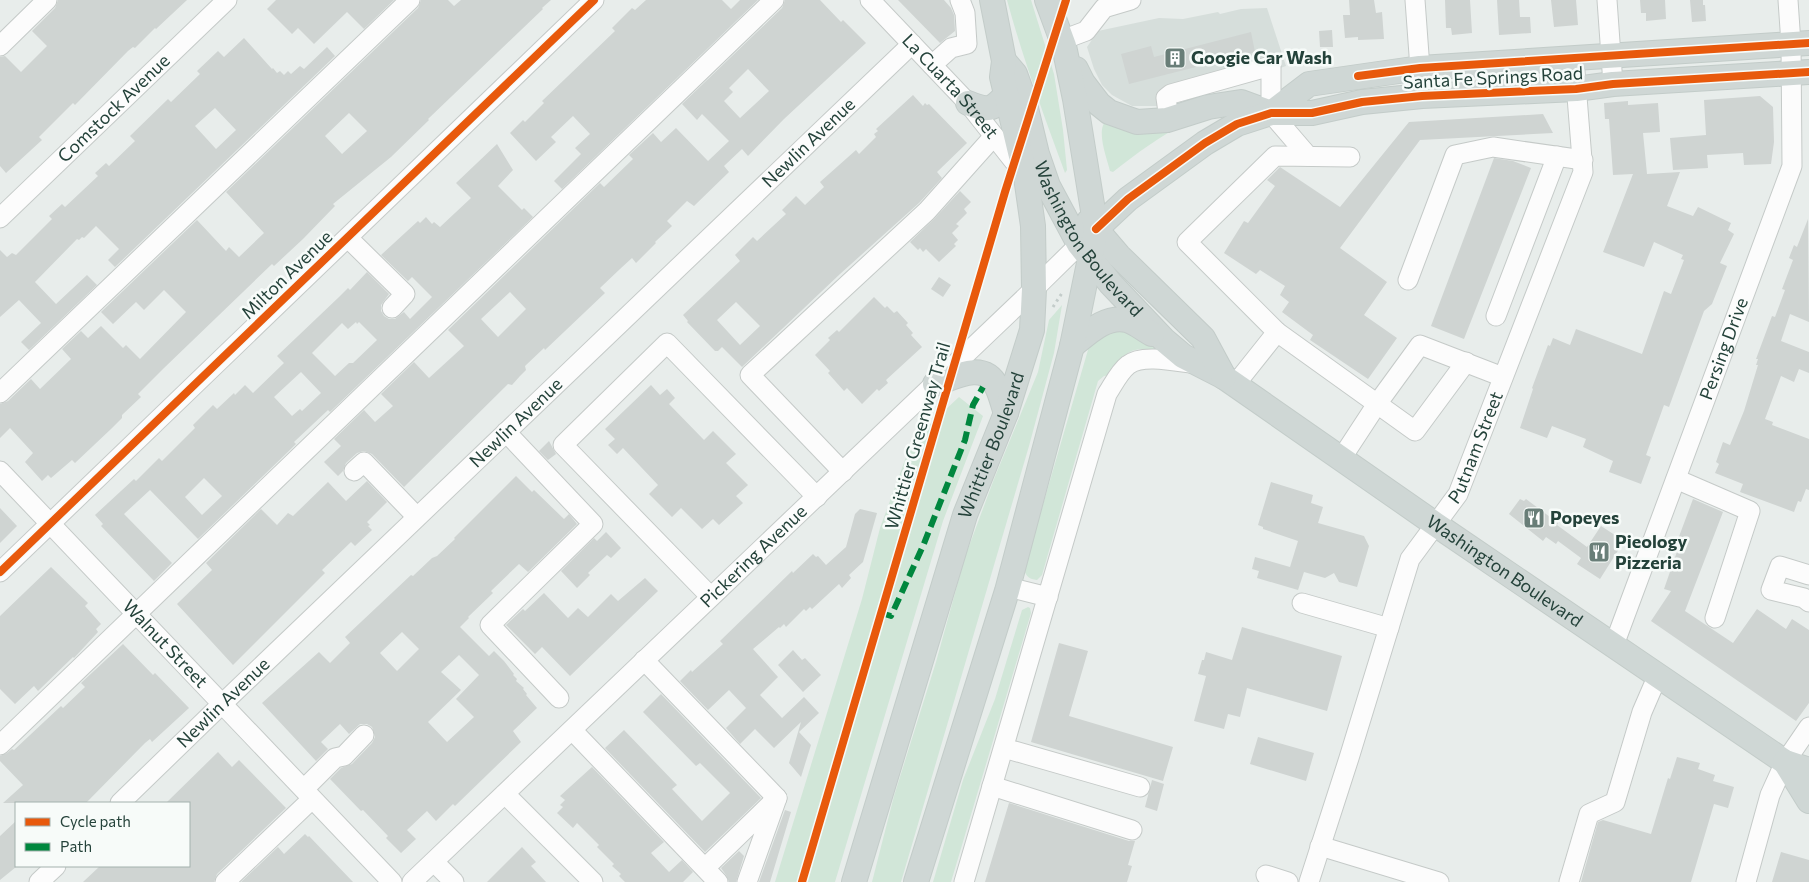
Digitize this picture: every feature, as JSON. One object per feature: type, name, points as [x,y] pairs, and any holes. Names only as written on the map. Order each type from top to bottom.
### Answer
[{"type":"main road","name":"Whittier Boulevard","points":[[854,882],[965,515],[1006,413],[1032,330],[1034,289],[1033,226],[1015,96],[1002,77],[1004,61],[992,0]]},
{"type":"main road","points":[[1047,0],[1063,43],[1083,83],[1093,98],[1109,112],[1137,122],[1169,119],[1208,107],[1241,102],[1271,113]]},
{"type":"main road","points":[[916,882],[1008,588],[1072,346],[1088,244],[1075,99],[1063,43]]},
{"type":"main road","name":"Santa Fe Springs Road","points":[[1271,113],[1309,84],[1420,68],[1800,44]]},
{"type":"main road","name":"Santa Fe Springs Road","points":[[1088,244],[1128,199],[1205,143],[1237,124],[1271,113],[1312,113],[1362,102],[1422,96],[1576,89],[1614,84],[1800,73]]},
{"type":"main road","points":[[968,103],[984,109],[990,109],[1015,96],[1036,112],[1061,182],[1070,198],[1088,244]]},
{"type":"main road","name":"Washington Boulevard","points":[[1088,244],[1110,283],[1164,340],[1183,356],[1229,381],[1435,524],[1785,762],[1809,770]]},
{"type":"main road","name":"Washington Boulevard","points":[[1088,244],[1119,256],[1203,338],[1229,381]]},
{"type":"main road","points":[[1072,346],[1092,329],[1110,320],[1128,320],[1164,340]]},
{"type":"main road","points":[[935,384],[971,372],[981,372],[991,378],[998,388],[1006,413]]},
{"type":"main road","name":"Washington Boulevard","points":[[1785,762],[1809,801]]},
{"type":"street","points":[[0,46],[47,0]]},
{"type":"street","name":"Comstock Avenue","points":[[0,218],[227,0]]},
{"type":"street","points":[[0,393],[410,0]]},
{"type":"street","name":"Milton Avenue","points":[[0,572],[594,0]]},
{"type":"street","points":[[0,745],[774,0]]},
{"type":"street","name":"La Cuarta Street","points":[[870,0],[968,103],[1026,177]]},
{"type":"street","points":[[932,65],[951,48],[967,44],[965,13],[960,0]]},
{"type":"street","points":[[1063,43],[1086,31],[1104,8],[1131,0]]},
{"type":"street","points":[[1415,0],[1422,96]]},
{"type":"street","points":[[1607,0],[1614,84]]},
{"type":"street","name":"Persing Drive","points":[[1614,645],[1792,166],[1800,73],[1800,44],[1788,0]]},
{"type":"street","name":"Newlin Avenue","points":[[121,802],[912,44]]},
{"type":"street","name":"Putnam Street","points":[[1309,882],[1410,559],[1458,494],[1583,172],[1574,59]]},
{"type":"street","points":[[1169,119],[1166,98],[1171,94],[1271,66],[1271,113],[1308,156]]},
{"type":"street","points":[[843,472],[750,375],[927,211],[994,136]]},
{"type":"street","points":[[1408,280],[1455,155],[1493,147],[1583,160]]},
{"type":"street","points":[[1350,157],[1276,156],[1187,242],[1277,332],[1415,431],[1466,362]]},
{"type":"street","points":[[1496,316],[1558,156]]},
{"type":"street","points":[[348,238],[405,294],[392,308]]},
{"type":"street","name":"Pickering Avenue","points":[[412,882],[1034,289],[1088,244]]},
{"type":"street","points":[[1229,381],[1277,332]]},
{"type":"street","points":[[710,596],[563,445],[668,343],[817,497]]},
{"type":"street","points":[[1341,459],[1377,404],[1420,345],[1502,377]]},
{"type":"street","points":[[964,882],[1108,394],[1116,379],[1128,365],[1138,360],[1149,359],[1201,365]]},
{"type":"street","points":[[506,432],[593,524],[490,625],[559,698]]},
{"type":"street","points":[[354,471],[364,462],[417,517]]},
{"type":"street","name":"Walnut Street","points":[[0,471],[392,882]]},
{"type":"street","points":[[1676,479],[1750,511],[1715,618]]},
{"type":"street","points":[[1809,575],[1780,566],[1771,590],[1804,598],[1809,602]]},
{"type":"street","points":[[1008,588],[1048,597]]},
{"type":"street","points":[[1302,603],[1389,628]]},
{"type":"street","points":[[644,660],[777,798]]},
{"type":"street","points":[[1569,882],[1589,814],[1615,802],[1642,712],[1658,675]]},
{"type":"street","points":[[1746,882],[1770,795],[1785,762],[1809,727]]},
{"type":"street","points":[[572,730],[718,882]]},
{"type":"street","points":[[225,882],[308,794],[335,758],[344,756],[364,735]]},
{"type":"street","points":[[1004,748],[1140,787]]},
{"type":"street","points":[[992,786],[1132,830]]},
{"type":"street","points":[[505,794],[593,882]]},
{"type":"street","points":[[705,868],[777,798]]},
{"type":"street","points":[[747,882],[777,798]]},
{"type":"street","points":[[1320,846],[1439,882]]},
{"type":"street","points":[[434,862],[454,882]]},
{"type":"street","points":[[39,882],[55,867]]},
{"type":"street","points":[[1266,875],[1288,882]]},
{"type":"path","points":[[1049,313],[1063,291],[1066,290]]},
{"type":"shaded area","points":[[1267,8],[1286,66],[1191,98],[1156,106],[1132,106],[1112,95],[1102,85],[1094,69],[1087,47],[1098,31],[1159,18],[1183,19],[1218,12],[1220,14],[1241,9]]},
{"type":"green space","points":[[1007,0],[1031,0],[1054,74],[1063,130],[1067,170],[1065,173],[1027,66]]},
{"type":"green space","points":[[1107,120],[1188,122],[1149,145],[1113,172],[1110,171],[1102,137],[1102,130]]},
{"type":"green space","points":[[1062,305],[1054,353],[1029,446],[901,882],[872,882],[894,796],[936,662],[965,557],[994,479],[1038,372],[1049,320]]},
{"type":"green space","points":[[1113,329],[1133,332],[1147,341],[1157,351],[1141,349],[1129,352],[1119,361],[1111,375],[1104,376],[1098,381],[1042,575],[1037,580],[1032,579],[1027,576],[1024,570],[1090,343]]},
{"type":"green space","points":[[959,397],[983,416],[943,521],[835,882],[775,882],[862,599],[880,528],[912,441]]},
{"type":"green space","points":[[1028,607],[1031,613],[951,882],[933,882],[963,780],[995,699],[1022,610]]},
{"type":"building","points":[[58,0],[187,0],[135,48],[133,47],[128,51],[75,105],[73,103],[39,137],[42,140],[6,173],[0,166],[0,57],[5,56],[21,72],[47,46],[32,31],[55,8]]},
{"type":"building","points":[[276,0],[394,0],[364,29],[347,12],[314,44],[298,28],[292,34],[267,9]]},
{"type":"building","points":[[421,0],[448,0],[454,6],[461,0],[551,0],[391,157],[333,204],[335,206],[303,239],[274,266],[272,264],[164,368],[138,394],[141,397],[122,415],[122,418],[111,429],[75,463],[72,460],[51,478],[48,475],[42,481],[25,462],[33,453],[10,428],[0,438],[0,404],[8,401],[31,379],[40,389],[71,359],[62,349],[81,331],[88,338],[101,326],[123,348],[126,345],[140,359],[186,312],[164,290],[144,310],[136,302],[113,324],[101,312],[197,220],[226,251],[229,247],[239,257],[264,233],[226,192],[418,8]],"holes":[[[349,113],[367,131],[342,154],[325,136]]]},
{"type":"building","points":[[646,0],[722,0],[731,9],[740,0],[758,0],[562,189],[554,181],[581,154],[575,148],[590,134],[573,116],[551,137],[556,142],[536,161],[510,133],[523,120],[525,122],[544,103],[542,101],[615,31],[612,28],[632,8],[635,10]]},
{"type":"building","points":[[785,0],[820,0],[841,22],[843,20],[866,43],[784,119],[748,156],[742,149],[724,166],[729,172],[694,206],[687,201],[667,221],[672,226],[656,243],[636,263],[632,258],[600,288],[605,293],[545,350],[544,348],[525,366],[526,370],[512,385],[508,384],[404,487],[372,454],[364,451],[357,453],[346,463],[343,471],[338,476],[324,462],[341,446],[334,439],[364,410],[375,422],[393,406],[381,394],[414,362],[429,378],[464,346],[448,330],[600,183],[604,187],[633,159],[629,155],[653,133],[661,142],[676,128],[708,161],[729,141],[702,114],[697,120],[682,104],[782,8]],"holes":[[[748,69],[769,91],[740,118],[724,101],[733,92],[729,88]],[[510,292],[526,309],[498,337],[481,319]]]},
{"type":"building","points":[[898,0],[944,0],[954,15],[955,31],[940,43]]},
{"type":"building","points":[[1349,0],[1374,0],[1376,13],[1382,12],[1384,39],[1358,40],[1358,37],[1345,38],[1343,15],[1350,15]]},
{"type":"building","points":[[1445,0],[1470,0],[1472,33],[1452,35],[1451,28],[1446,28]]},
{"type":"building","points":[[1497,0],[1519,0],[1520,17],[1530,17],[1531,33],[1499,35]]},
{"type":"building","points":[[1551,0],[1576,0],[1578,25],[1554,27]]},
{"type":"building","points":[[1640,0],[1665,0],[1666,19],[1646,21],[1646,13],[1641,13]]},
{"type":"building","points":[[1690,0],[1703,0],[1706,21],[1692,22]]},
{"type":"building","points":[[1332,30],[1333,47],[1320,47],[1319,31]]},
{"type":"building","name":"Googie Car Wash","points":[[1251,32],[1255,52],[1129,84],[1121,54],[1151,46],[1154,57]]},
{"type":"building","points":[[244,38],[272,69],[277,73],[280,71],[284,75],[288,71],[291,74],[300,66],[304,69],[327,47],[335,56],[115,267],[108,260],[119,249],[96,226],[84,238],[77,239],[35,282],[56,304],[87,275],[97,285],[29,350],[21,342],[41,323],[19,300],[0,317],[0,250],[7,257],[12,253],[16,255],[52,219],[49,216],[62,204],[65,207],[98,176],[95,173],[106,163],[109,166],[135,141],[130,136],[168,99],[171,102],[200,74],[197,71],[218,51],[224,57]],"holes":[[[215,108],[236,130],[216,149],[195,126]]]},
{"type":"building","points":[[913,95],[923,106],[925,103],[929,104],[967,143],[937,172],[942,178],[919,203],[840,274],[742,367],[722,347],[715,351],[687,322],[683,315],[740,261],[735,255],[753,237],[757,241],[786,214],[782,210],[796,196],[805,205],[824,187],[820,182],[856,150],[859,154],[876,137],[874,134],[878,131],[876,129]],"holes":[[[736,302],[760,326],[740,345],[717,320]]]},
{"type":"building","points":[[1760,96],[1773,107],[1774,142],[1771,164],[1744,165],[1743,153],[1707,155],[1708,168],[1673,170],[1670,138],[1706,135],[1704,100]]},
{"type":"building","points":[[1628,101],[1628,105],[1658,103],[1660,132],[1643,133],[1647,174],[1680,172],[1667,206],[1693,216],[1698,207],[1731,223],[1728,230],[1734,234],[1720,263],[1727,266],[1712,304],[1704,311],[1669,407],[1664,405],[1646,455],[1651,457],[1641,484],[1609,472],[1613,461],[1583,447],[1586,439],[1552,426],[1547,438],[1520,428],[1532,388],[1548,345],[1550,346],[1553,338],[1570,345],[1576,329],[1642,354],[1664,291],[1671,294],[1684,260],[1681,259],[1683,255],[1654,242],[1644,267],[1603,252],[1633,174],[1613,175],[1609,119],[1605,119],[1604,103]]},
{"type":"building","points":[[1543,114],[1553,133],[1420,140],[1340,248],[1387,282],[1364,315],[1397,338],[1368,379],[1310,340],[1313,335],[1282,312],[1289,302],[1280,295],[1285,286],[1260,270],[1256,274],[1224,253],[1244,221],[1248,223],[1275,186],[1267,180],[1280,167],[1340,207],[1409,122]]},
{"type":"building","points":[[497,144],[513,170],[498,186],[522,210],[524,208],[533,217],[330,412],[328,410],[294,442],[296,444],[198,539],[150,490],[124,514],[172,563],[154,581],[101,526],[103,524],[95,515],[134,479],[136,481],[159,458],[162,461],[195,428],[193,425],[213,405],[217,409],[245,385],[253,393],[284,363],[277,356],[348,288],[350,290],[367,272],[389,294],[381,305],[381,311],[384,316],[389,319],[395,319],[404,312],[410,319],[432,297],[412,277],[408,281],[381,255],[418,221],[420,223],[426,217],[432,224],[434,222],[440,227],[471,198],[456,183]],"holes":[[[356,322],[357,324],[359,322],[377,340],[353,363],[349,363],[335,376],[312,353],[342,323],[348,329]],[[301,372],[321,393],[302,411],[300,409],[292,416],[274,397]],[[204,478],[222,496],[202,515],[185,497]]]},
{"type":"building","points":[[1494,158],[1513,161],[1531,168],[1464,339],[1431,326]]},
{"type":"building","points":[[960,191],[971,202],[964,209],[967,213],[956,224],[959,226],[952,233],[958,240],[954,244],[956,246],[939,262],[926,249],[923,252],[920,248],[918,250],[910,242]]},
{"type":"building","points":[[1808,219],[1809,322],[1790,314],[1781,341],[1809,352],[1809,373],[1799,369],[1794,382],[1781,376],[1765,419],[1773,422],[1772,425],[1809,439],[1809,490],[1806,489],[1801,502],[1798,501],[1794,512],[1740,492],[1743,484],[1715,473],[1719,464],[1716,462],[1723,442],[1730,445],[1744,411],[1758,365],[1756,365],[1758,359],[1756,359],[1772,316],[1775,317],[1785,290],[1782,289],[1793,260],[1789,258],[1794,245],[1797,247]]},
{"type":"building","points":[[939,277],[951,285],[943,297],[931,289]]},
{"type":"building","points":[[874,297],[885,308],[887,306],[894,313],[897,311],[908,323],[906,325],[913,333],[911,335],[922,347],[886,380],[888,383],[879,391],[877,389],[862,404],[847,388],[844,391],[828,373],[830,371],[815,355],[830,340],[828,338],[837,330],[839,332]]},
{"type":"building","points":[[651,385],[660,395],[667,389],[675,398],[669,404],[704,440],[713,431],[736,454],[726,463],[748,485],[736,496],[743,503],[719,525],[713,519],[702,529],[681,508],[672,517],[649,494],[658,485],[623,448],[617,454],[608,445],[615,439],[605,429]]},
{"type":"building","points":[[549,441],[556,454],[548,460],[539,451]]},
{"type":"building","points":[[516,476],[532,492],[534,490],[564,519],[569,514],[577,524],[528,572],[519,564],[491,591],[493,593],[460,627],[489,656],[494,651],[504,661],[517,679],[516,681],[524,688],[526,695],[537,708],[513,731],[521,742],[455,806],[453,804],[436,821],[427,811],[407,830],[416,839],[401,853],[386,838],[388,836],[330,779],[341,768],[352,764],[372,743],[375,737],[372,727],[367,724],[360,724],[349,734],[340,724],[321,742],[328,749],[316,761],[262,703],[319,652],[330,663],[350,643],[345,637],[411,575],[413,576],[432,558],[437,556]],"holes":[[[402,632],[419,649],[397,671],[380,653]],[[459,655],[479,675],[456,699],[474,717],[447,742],[428,722],[461,690],[441,672]]]},
{"type":"building","points":[[367,481],[387,502],[367,522],[372,530],[355,546],[351,542],[322,570],[325,573],[233,665],[177,604],[212,570],[206,563],[261,509],[277,525],[288,513],[293,516],[328,482],[346,501]]},
{"type":"building","points":[[1271,482],[1313,495],[1311,503],[1323,507],[1318,523],[1364,536],[1369,546],[1357,587],[1339,582],[1334,573],[1325,578],[1304,572],[1298,590],[1257,578],[1259,571],[1252,569],[1255,557],[1290,567],[1298,541],[1263,529],[1263,527],[1258,525]]},
{"type":"building","points":[[1520,499],[1524,501],[1526,499],[1587,547],[1601,526],[1624,541],[1600,579],[1577,564],[1581,558],[1558,541],[1556,544],[1546,537],[1543,541],[1509,514]]},
{"type":"building","points":[[1693,499],[1723,512],[1685,611],[1733,643],[1757,609],[1786,629],[1792,619],[1809,630],[1809,703],[1796,721],[1651,621],[1671,591],[1664,589],[1680,543],[1677,542]]},
{"type":"building","points":[[0,508],[17,526],[0,543]]},
{"type":"building","points":[[860,509],[877,513],[863,562],[849,575],[851,578],[842,588],[839,584],[812,609],[810,607],[806,611],[804,609],[786,627],[784,624],[779,627],[753,649],[778,677],[760,695],[782,718],[804,697],[819,713],[799,732],[811,745],[801,777],[789,763],[801,722],[774,748],[755,729],[740,744],[726,728],[746,708],[729,690],[708,710],[680,681],[723,644],[720,641],[792,571],[793,573],[813,554],[816,557],[818,556],[826,565],[846,547],[855,514]]},
{"type":"building","points":[[606,532],[621,548],[611,558],[607,555],[588,573],[590,575],[577,588],[561,571],[594,538],[597,541]]},
{"type":"building","points":[[51,567],[88,603],[85,606],[101,624],[96,629],[98,632],[74,658],[38,691],[34,686],[15,704],[0,689],[0,616]]},
{"type":"building","points":[[645,578],[658,591],[570,676],[542,647],[535,654],[506,625],[523,609],[525,611],[544,593],[568,618],[578,608],[588,617],[611,594],[618,601]]},
{"type":"building","points":[[1242,627],[1342,656],[1327,711],[1247,688],[1240,717],[1228,714],[1224,729],[1194,721],[1206,676],[1198,674],[1206,652],[1232,660]]},
{"type":"building","points":[[1059,643],[1088,651],[1069,716],[1173,747],[1163,781],[1031,742]]},
{"type":"building","points":[[123,644],[189,708],[152,742],[150,739],[145,743],[87,802],[3,803],[23,785],[0,761],[0,756],[12,749],[14,750],[61,706],[63,708],[85,687],[81,683]]},
{"type":"building","points":[[793,650],[802,660],[805,658],[821,675],[803,692],[778,665]]},
{"type":"building","points":[[661,694],[761,798],[705,852],[605,748],[624,730],[677,785],[672,789],[702,821],[730,793],[700,763],[696,766],[643,712]]},
{"type":"building","points":[[1258,737],[1314,753],[1306,781],[1250,764]]},
{"type":"building","points":[[218,752],[232,767],[239,760],[286,808],[217,874],[214,882],[83,882],[99,867],[190,867],[190,802],[167,802]]},
{"type":"building","points":[[1677,757],[1700,763],[1698,769],[1715,775],[1713,781],[1734,787],[1728,808],[1714,804],[1691,882],[1581,882],[1598,822],[1603,820],[1651,834],[1668,778],[1670,779]]},
{"type":"building","points":[[592,767],[664,842],[651,853],[669,872],[682,860],[693,872],[683,882],[625,882],[619,876],[621,874],[612,866],[614,864],[597,847],[599,845],[577,823],[573,828],[557,813],[563,807],[560,805],[565,800],[560,796]]},
{"type":"building","points":[[1152,780],[1164,784],[1157,811],[1145,807]]},
{"type":"building","points":[[1009,803],[1129,841],[1135,841],[1128,865],[1132,866],[1127,882],[985,882]]},
{"type":"building","points":[[785,810],[791,812],[770,882],[759,882]]},
{"type":"building","points":[[15,822],[16,867],[0,880],[0,836]]},
{"type":"building","points":[[305,834],[353,882],[241,882],[278,847],[284,854]]},
{"type":"building","points":[[522,847],[536,862],[531,866],[546,882],[487,882]]},
{"type":"building","points":[[739,851],[744,856],[736,882],[729,882],[721,868]]},
{"type":"building","points":[[1781,852],[1809,860],[1809,882],[1772,882]]},
{"type":"marked path","points":[[881,613],[891,616],[923,546],[965,440],[973,405],[983,387]]},
{"type":"cycle path","points":[[0,572],[594,0]]},
{"type":"cycle path","name":"Whittier Greenway Trail","points":[[802,882],[1005,192],[1066,0]]},
{"type":"cycle path","points":[[1358,76],[1420,68],[1809,43]]},
{"type":"cycle path","points":[[1096,229],[1128,199],[1205,143],[1237,124],[1271,113],[1312,113],[1362,102],[1422,96],[1576,89],[1613,84],[1809,72]]},
{"type":"place","name":"Googie Car Wash","points":[[1175,58]]},
{"type":"place","name":"Popeyes","points":[[1534,518]]},
{"type":"place","name":"Pieology Pizzeria","points":[[1599,552]]}]
